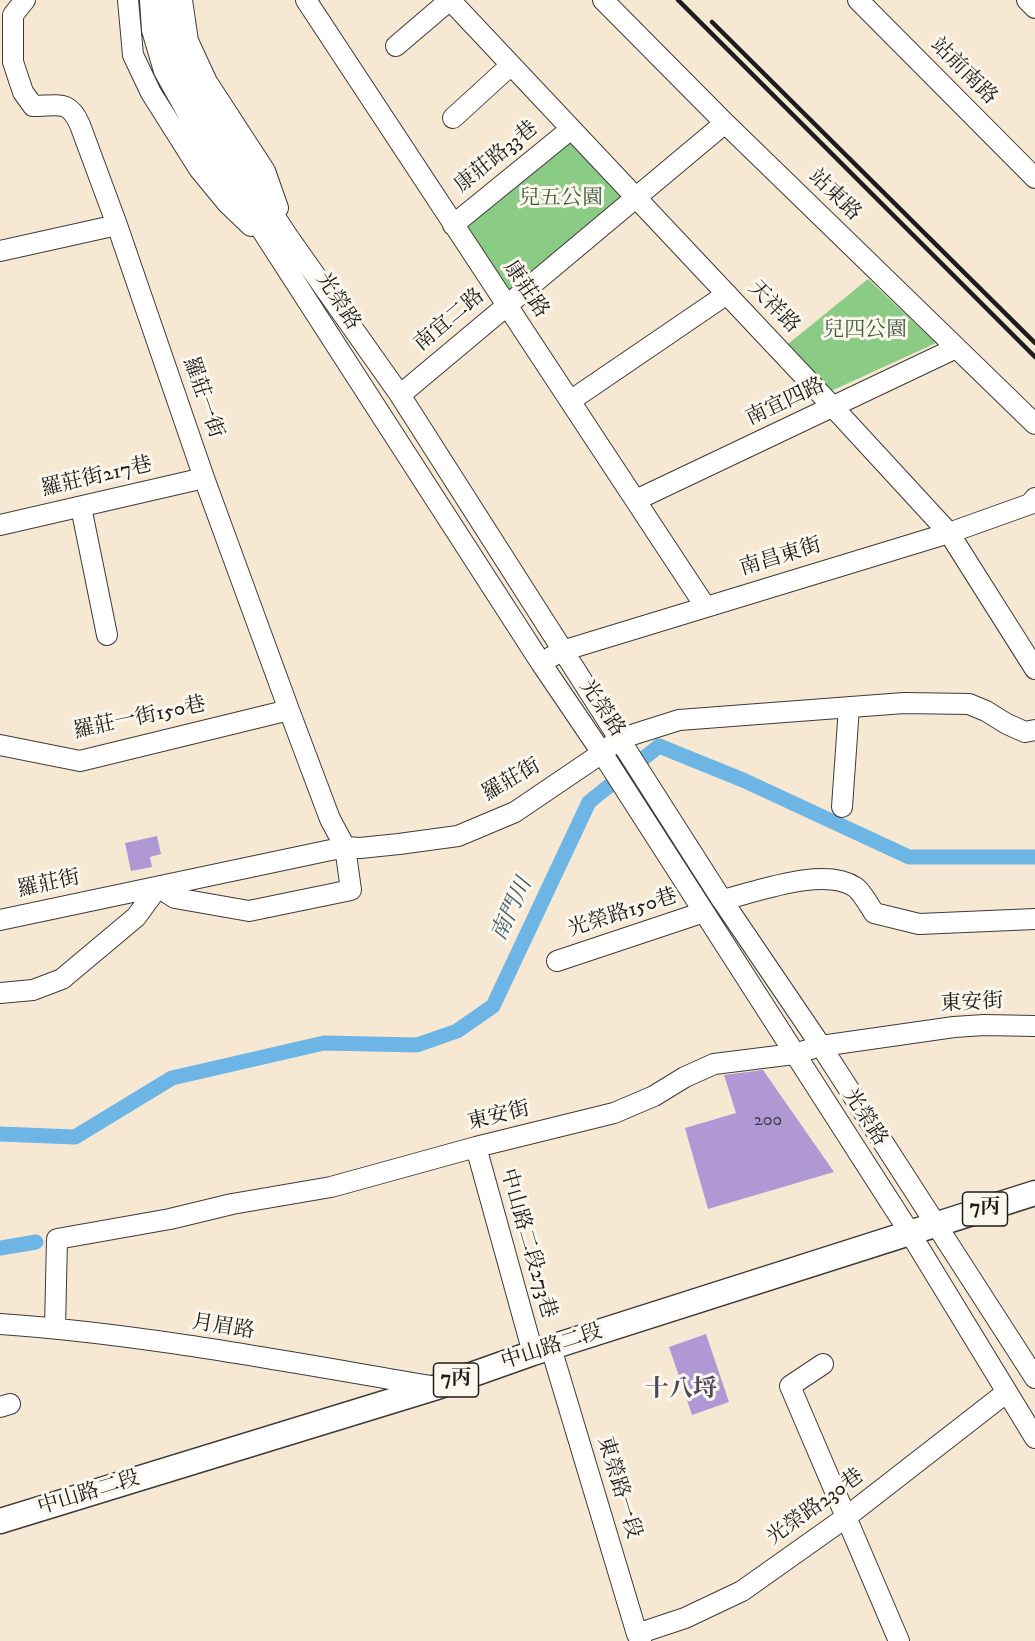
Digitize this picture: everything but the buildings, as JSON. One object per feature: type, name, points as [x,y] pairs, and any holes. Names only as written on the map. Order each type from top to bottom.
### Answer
[{"type":"main road","name":"中山路二段","points":[[0,1521],[437,1387],[542,1351],[1035,1193]]},
{"type":"street","name":"羅莊一街","points":[[25,0],[13,15],[12,32],[14,62],[23,92],[33,106],[63,105],[75,113],[289,710],[330,819],[345,847]]},
{"type":"street","points":[[128,0],[133,55],[151,93],[199,170],[227,203],[281,242]]},
{"type":"street","name":"光榮路","points":[[150,0],[152,30],[164,71],[194,125],[281,242],[400,394],[722,900],[821,1046],[1035,1378]]},
{"type":"street","name":"光榮路","points":[[166,0],[172,44],[209,117],[281,242],[541,663],[602,753],[910,1233],[1035,1438]]},
{"type":"street","points":[[182,0],[188,40],[207,82],[265,171],[281,242]]},
{"type":"street","name":"康莊路","points":[[306,0],[705,606]]},
{"type":"street","points":[[396,46],[450,0]]},
{"type":"street","name":"天祥路","points":[[450,0],[949,533],[1035,669]]},
{"type":"street","name":"站東路","points":[[603,0],[725,123],[1035,424]]},
{"type":"street","name":"站前南路","points":[[858,0],[1035,178]]},
{"type":"street","points":[[1027,0],[1035,8]]},
{"type":"street","points":[[453,118],[511,65]]},
{"type":"street","name":"南宜二路","points":[[400,394],[725,123]]},
{"type":"street","name":"康莊路33巷","points":[[453,225],[571,129]]},
{"type":"street","points":[[0,251],[117,225]]},
{"type":"street","points":[[570,401],[727,294]]},
{"type":"street","name":"南宜四路","points":[[636,500],[956,348]]},
{"type":"street","name":"羅莊街217巷","points":[[0,525],[204,478]]},
{"type":"street","name":"南昌東街","points":[[541,663],[562,651],[949,533],[1030,504],[1035,498]]},
{"type":"street","points":[[81,507],[107,635]]},
{"type":"street","name":"羅莊街","points":[[0,920],[345,847],[370,847],[458,836],[515,812],[620,739],[679,720],[904,703],[969,704],[1025,732],[1035,730]]},
{"type":"street","points":[[842,807],[849,707]]},
{"type":"street","name":"羅莊一街150巷","points":[[0,745],[80,761],[289,710]]},
{"type":"street","points":[[0,993],[33,990],[62,979],[136,917],[158,887],[175,898],[249,911],[351,890],[345,847]]},
{"type":"street","points":[[722,900],[809,878],[832,878],[855,887],[874,913],[919,924],[1035,919]]},
{"type":"street","name":"光榮路150巷","points":[[556,961],[704,912]]},
{"type":"street","name":"東安街","points":[[55,1328],[57,1239],[331,1187],[476,1147],[614,1113],[654,1096],[685,1077],[714,1064],[794,1054],[821,1046],[954,1027],[1035,1026]]},
{"type":"street","name":"中山路二段273巷","points":[[476,1147],[542,1351]]},
{"type":"street","name":"月眉路","points":[[0,1324],[55,1328],[236,1354],[437,1387]]},
{"type":"street","name":"東榮路一段","points":[[542,1351],[639,1638]]},
{"type":"street","points":[[823,1364],[789,1386],[898,1641]]},
{"type":"street","name":"光榮路230巷","points":[[639,1638],[742,1591],[845,1518],[1007,1392]]},
{"type":"green space","name":"兒五公園","points":[[571,139],[626,198],[509,292],[464,230]]},
{"type":"green space","name":"兒四公園","points":[[868,279],[936,343],[831,391],[788,344]]},
{"type":"waterway","name":"南門川","points":[[0,1134],[75,1137],[172,1078],[324,1043],[417,1045],[457,1031],[493,1006],[589,802],[659,746],[743,780],[909,857],[1035,857]]},
{"type":"waterway","points":[[0,1248],[36,1242]]},
{"type":"railway","points":[[678,0],[1035,357]]},
{"type":"railway","points":[[712,22],[1035,343]]},
{"type":"district","name":"十八埒","points":[[681,1391]]}]
